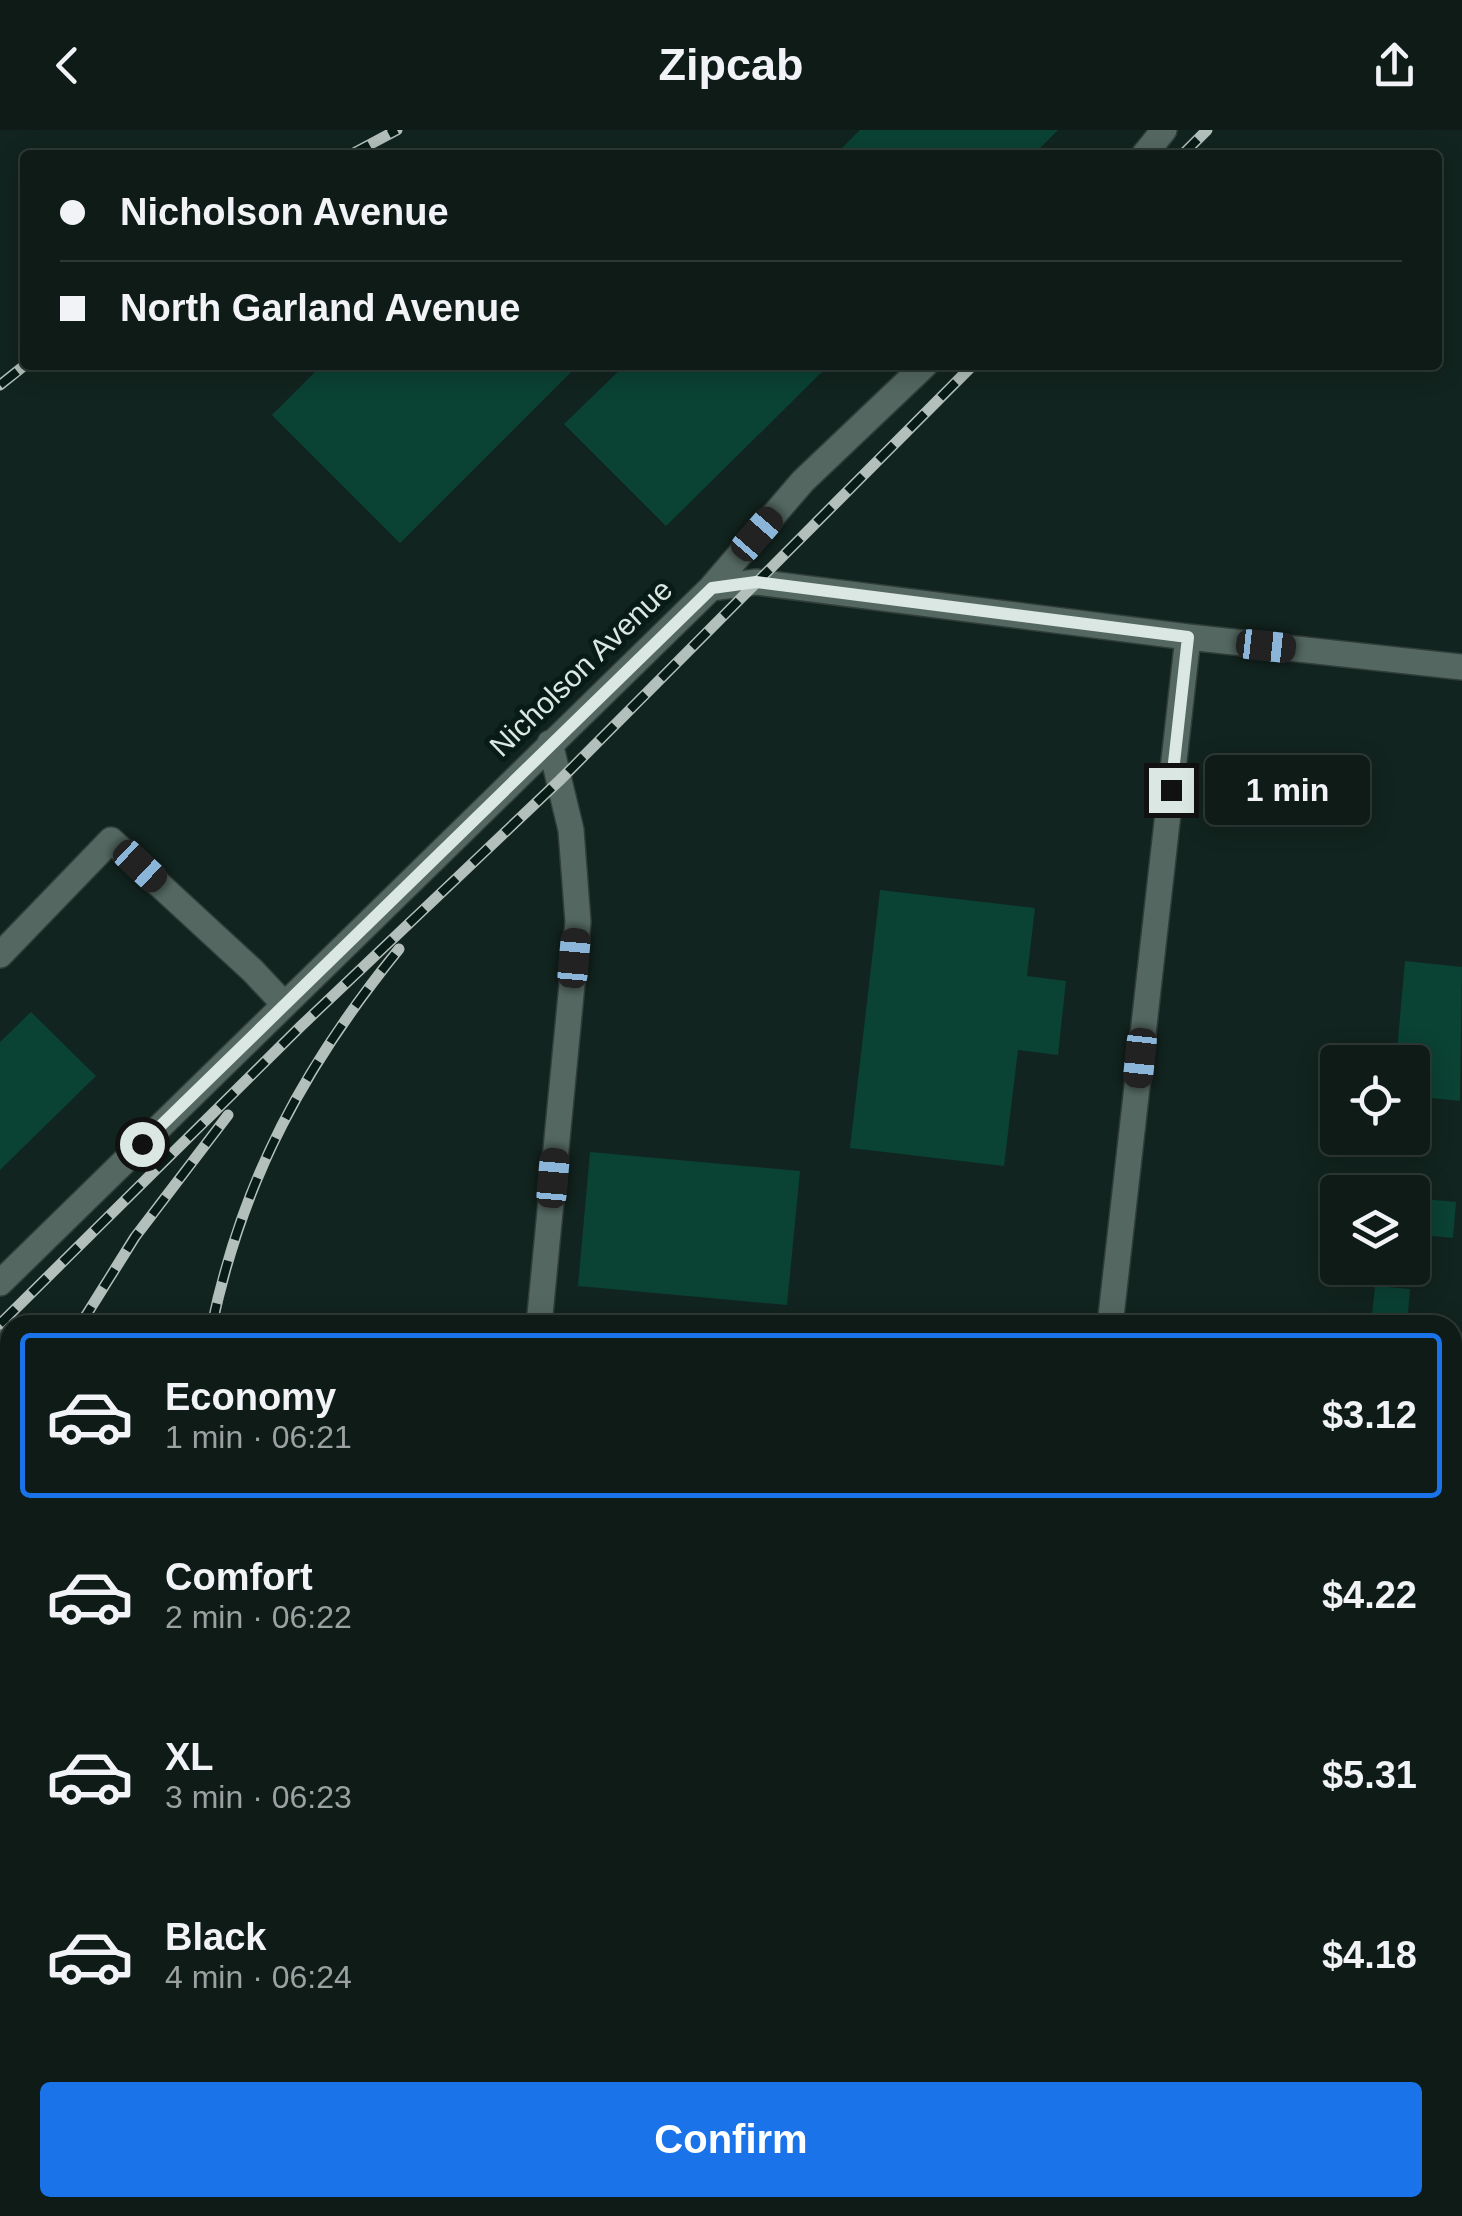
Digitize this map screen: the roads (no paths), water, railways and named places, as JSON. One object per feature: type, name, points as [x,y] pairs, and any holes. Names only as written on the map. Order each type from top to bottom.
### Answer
[{"type":"street","points":[[1148,150],[1164,130]]},
{"type":"street","points":[[712,588],[803,481],[921,370]]},
{"type":"street","name":"Nicholson Avenue","points":[[0,1283],[712,588],[756,582],[1188,637],[1462,666]]},
{"type":"street","points":[[1111,1315],[1188,637]]},
{"type":"street","points":[[539,1315],[578,922],[571,830],[550,742]]},
{"type":"street","points":[[0,955],[111,840],[254,971],[284,1004]]},
{"type":"railway","points":[[359,150],[397,130]]},
{"type":"railway","points":[[1187,150],[1207,130]]},
{"type":"railway","points":[[0,385],[20,369]]},
{"type":"railway","points":[[9,1315],[301,1026],[560,780],[968,370]]},
{"type":"railway","points":[[214,1315],[241,1221],[282,1125],[334,1036],[399,949]]},
{"type":"railway","points":[[86,1315],[135,1237],[228,1115]]}]
